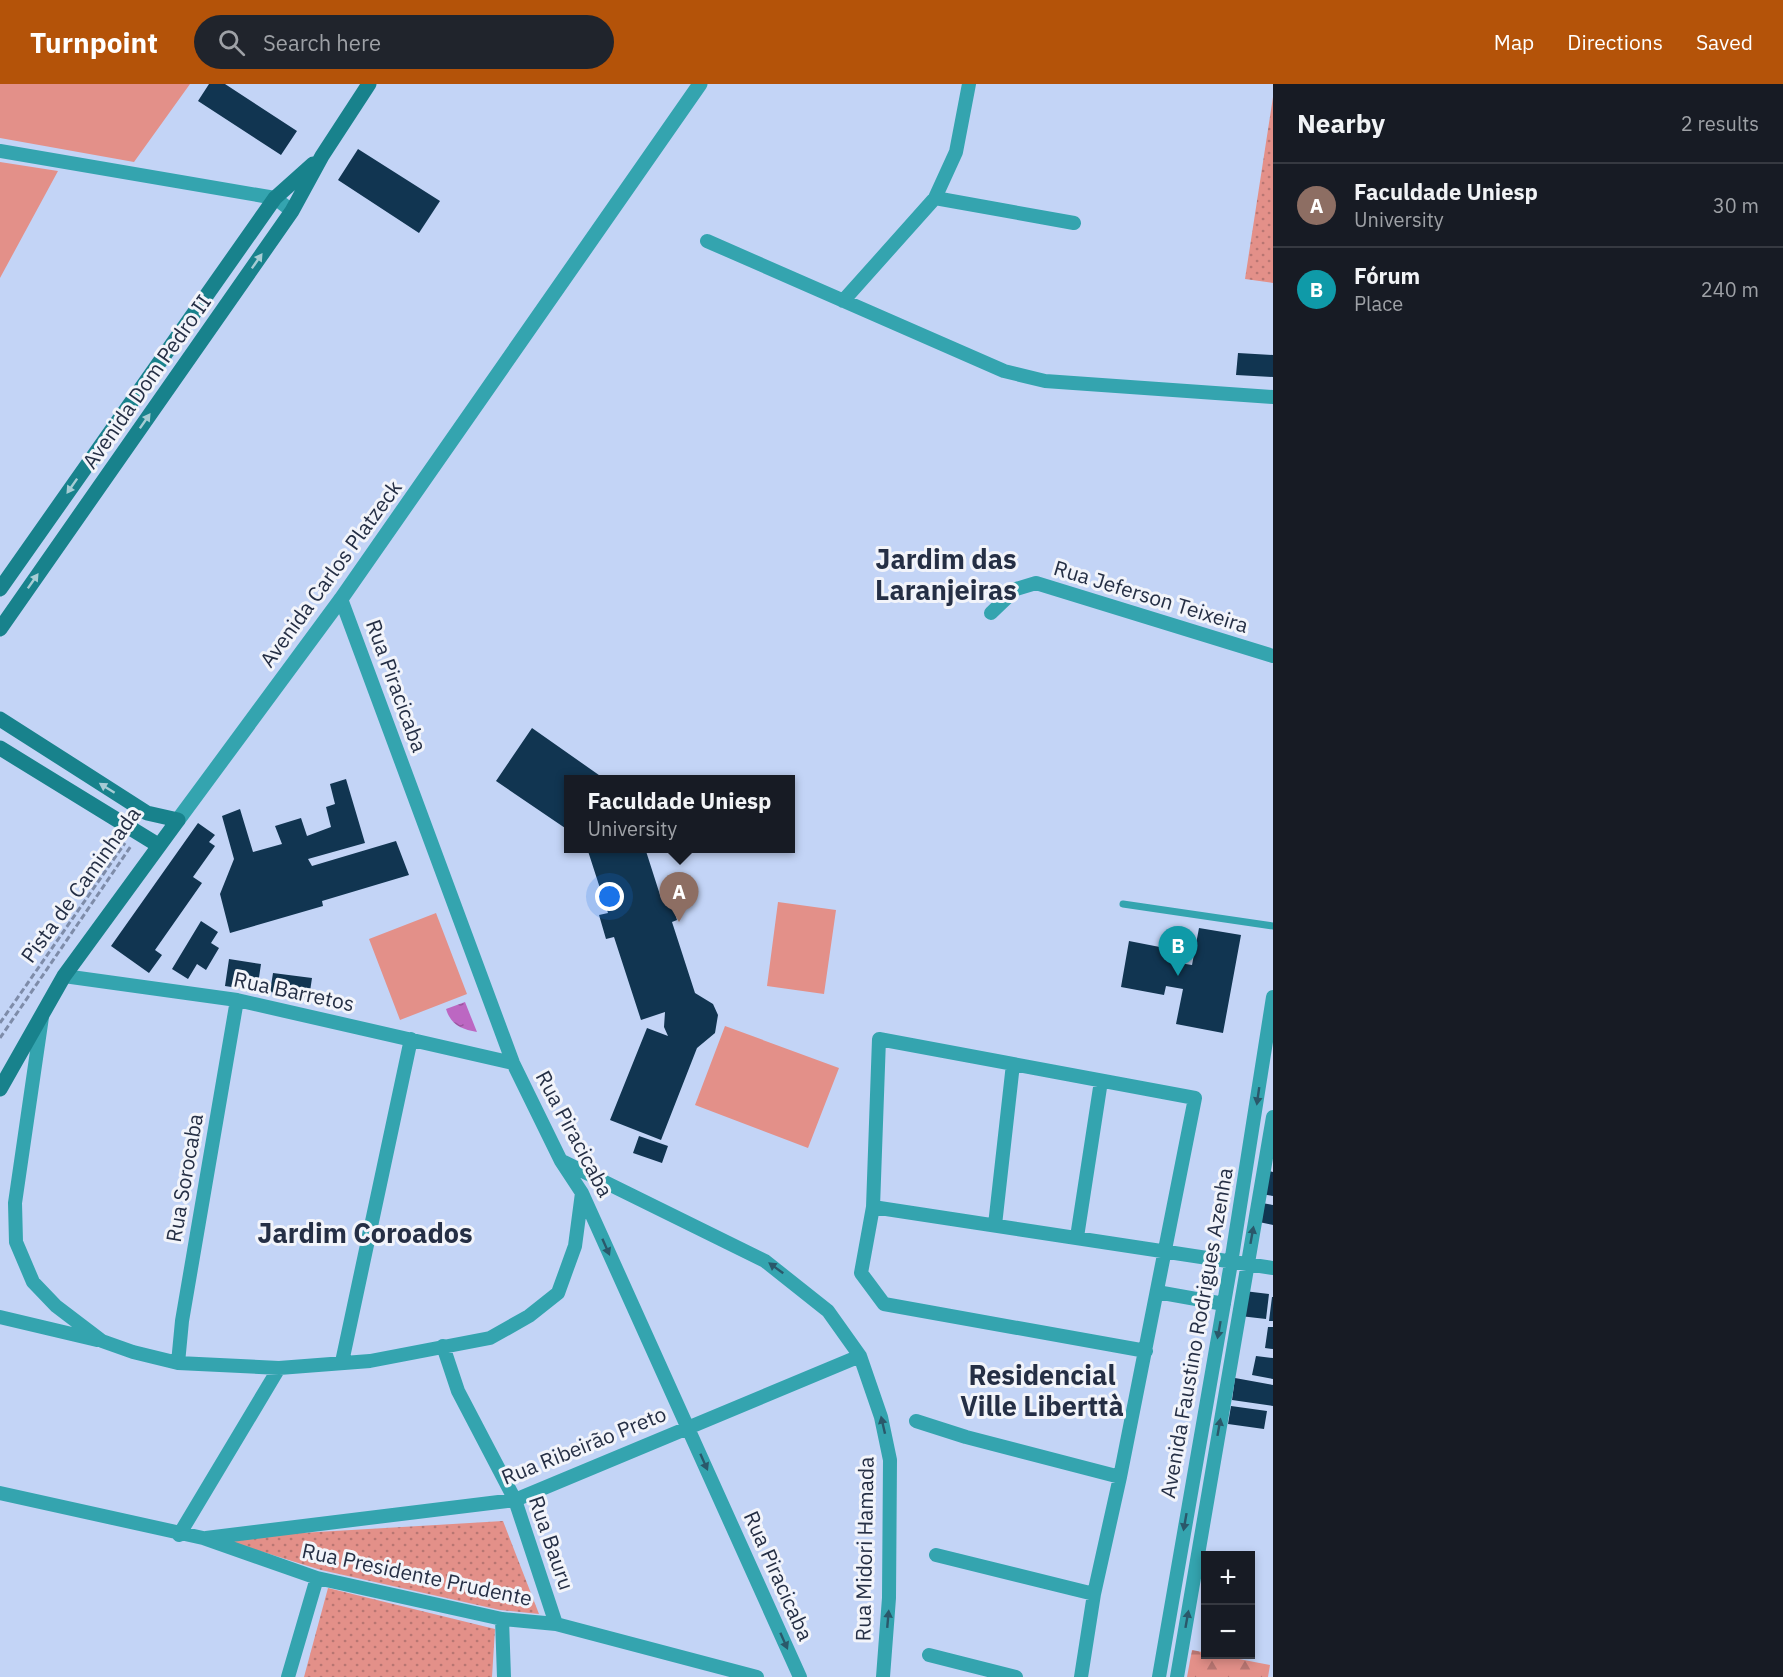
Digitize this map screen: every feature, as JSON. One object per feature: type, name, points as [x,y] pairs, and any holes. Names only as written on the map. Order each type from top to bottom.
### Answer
[{"type":"main road","name":"Avenida Dom Pedro II","points":[[0,629],[292,211],[322,156],[369,84]]},
{"type":"main road","name":"Avenida Dom Pedro II","points":[[0,590],[275,198],[322,156]]},
{"type":"main road","points":[[0,719],[147,813],[178,820]]},
{"type":"main road","points":[[0,748],[158,845]]},
{"type":"main road","name":"Avenida Carlos Platzeck","points":[[0,1089],[64,976],[178,820]]},
{"type":"street","name":"Avenida Carlos Platzeck","points":[[178,820],[341,599],[700,84]]},
{"type":"street","points":[[843,301],[935,198],[956,152],[969,84]]},
{"type":"street","points":[[0,151],[275,198],[292,211]]},
{"type":"street","points":[[935,198],[1074,224]]},
{"type":"street","points":[[707,241],[1004,371],[1045,381],[1273,397]]},
{"type":"street","name":"Rua Jeferson Teixeira","points":[[992,613],[1016,589],[1036,583],[1273,656]]},
{"type":"street","name":"Rua Piracicaba","points":[[341,599],[513,1063],[561,1161],[582,1193],[800,1677]]},
{"type":"street","name":"Rua Barretos","points":[[64,976],[237,1000],[513,1063]]},
{"type":"street","name":"Avenida Faustino Rodrigues Azenha","points":[[1159,1677],[1269,1057],[1273,997]]},
{"type":"street","name":"Rua Sorocaba","points":[[178,1363],[182,1321],[237,1000]]},
{"type":"street","points":[[43,1012],[15,1203],[16,1242],[33,1282],[56,1306],[102,1341]]},
{"type":"street","points":[[342,1362],[411,1039]]},
{"type":"street","points":[[1081,1677],[1094,1594],[1120,1478],[1146,1351],[1165,1250],[1196,1098],[879,1039],[873,1207],[861,1273],[884,1304],[1146,1351]]},
{"type":"street","points":[[995,1225],[1013,1064]]},
{"type":"street","points":[[1077,1237],[1101,1081]]},
{"type":"street","name":"Avenida Faustino Rodrigues Azenha","points":[[1177,1677],[1273,1117]]},
{"type":"street","name":"Rua Midori Hamada","points":[[561,1161],[765,1261],[828,1311],[860,1356],[881,1417],[890,1460],[889,1598],[883,1677]]},
{"type":"street","points":[[0,1317],[102,1341],[133,1352],[178,1363],[279,1368],[370,1361],[490,1338],[528,1316],[558,1293],[575,1246],[582,1193]]},
{"type":"street","points":[[873,1207],[1273,1268]]},
{"type":"street","points":[[1157,1293],[1224,1304]]},
{"type":"street","name":"Rua Bauru","points":[[443,1346],[458,1391],[515,1500],[556,1624]]},
{"type":"street","name":"Rua Ribeirão Preto","points":[[203,1538],[515,1500],[688,1427],[819,1376],[860,1356]]},
{"type":"street","points":[[179,1535],[279,1368]]},
{"type":"street","points":[[916,1421],[966,1437],[1120,1478]]},
{"type":"street","points":[[1194,1472],[1211,1475]]},
{"type":"street","name":"Rua Presidente Prudente","points":[[0,1493],[179,1535],[203,1538],[317,1578],[502,1619],[556,1624],[757,1677]]},
{"type":"street","points":[[936,1555],[1094,1594]]},
{"type":"street","points":[[288,1677],[317,1578]]},
{"type":"street","points":[[502,1619],[504,1677]]},
{"type":"street","points":[[929,1655],[1016,1677]]},
{"type":"street","points":[[1162,1658],[1180,1661]]},
{"type":"lane","points":[[1123,903],[1273,926]]},
{"type":"path","name":"Pista de Caminhada","points":[[0,1023],[136,833]]},
{"type":"path","points":[[0,1038],[136,833]]},
{"type":"green space","points":[[0,84],[190,84],[134,162],[0,138]]},
{"type":"green space","points":[[1273,97],[1273,283],[1245,279]]},
{"type":"green space","points":[[0,162],[58,171],[0,278]]},
{"type":"green space","points":[[778,902],[836,910],[824,994],[767,986]]},
{"type":"green space","points":[[436,913],[467,994],[400,1020],[369,939]]},
{"type":"green space","points":[[725,1026],[839,1068],[808,1148],[695,1105]]},
{"type":"green space","points":[[503,1521],[539,1614],[500,1610],[321,1570],[218,1538]]},
{"type":"green space","points":[[328,1588],[495,1629],[492,1677],[304,1677]]},
{"type":"green space","points":[[1192,1650],[1201,1652],[1201,1659],[1239,1659],[1270,1665],[1268,1677],[1187,1677]]},
{"type":"water","points":[[465,1002],[477,1032],[457,1025],[446,1009]]},
{"type":"building","points":[[209,84],[225,84],[297,131],[281,155],[198,101]]},
{"type":"building","points":[[358,149],[440,201],[419,233],[338,180]]},
{"type":"building","points":[[1238,353],[1273,355],[1273,377],[1236,375]]},
{"type":"building","points":[[532,728],[599,775],[564,775],[564,827],[496,781]]},
{"type":"building","points":[[346,779],[365,843],[308,859],[312,866],[396,841],[409,875],[322,901],[323,906],[230,933],[220,894],[234,859],[222,816],[240,809],[253,852],[282,844],[275,826],[301,818],[307,836],[331,827],[326,807],[335,804],[330,784]]},
{"type":"building","points":[[198,823],[215,835],[209,842],[215,846],[193,877],[202,883],[155,950],[162,955],[149,973],[111,946]]},
{"type":"building","points":[[589,853],[647,853],[661,898],[669,895],[677,920],[672,922],[695,993],[713,1004],[718,1015],[715,1033],[697,1048],[661,1140],[610,1120],[647,1028],[668,1036],[664,1027],[665,1012],[641,1020],[614,937],[606,939],[599,915],[608,913]]},
{"type":"building","points":[[201,921],[218,932],[211,943],[219,948],[206,970],[197,964],[188,979],[172,969]]},
{"type":"building","points":[[1199,928],[1241,935],[1223,1033],[1176,1024],[1183,989],[1166,986],[1164,995],[1121,987],[1129,941],[1170,949],[1167,961],[1192,965]]},
{"type":"building","points":[[229,959],[261,964],[257,991],[225,986]]},
{"type":"building","points":[[273,973],[312,978],[309,998],[270,992]]},
{"type":"building","points":[[639,1136],[668,1146],[662,1163],[633,1153]]},
{"type":"building","points":[[1265,1170],[1273,1172],[1273,1196],[1261,1194]]},
{"type":"building","points":[[1262,1203],[1273,1205],[1273,1225],[1259,1222]]},
{"type":"building","points":[[1244,1291],[1269,1294],[1266,1319],[1240,1316]]},
{"type":"building","points":[[1272,1297],[1273,1321],[1269,1321]]},
{"type":"building","points":[[1268,1327],[1273,1327],[1273,1349],[1265,1348]]},
{"type":"building","points":[[1256,1356],[1273,1358],[1273,1379],[1252,1375]]},
{"type":"building","points":[[1235,1378],[1273,1385],[1273,1406],[1232,1400]]},
{"type":"building","points":[[1231,1406],[1267,1411],[1264,1429],[1228,1424]]},
{"type":"place","name":"Faculdade Uniesp","points":[[679,922]]},
{"type":"place","name":"Fórum","points":[[1178,976]]},
{"type":"district","name":"Jardim das Laranjeiras","points":[[946,576]]},
{"type":"district","name":"Jardim Coroados","points":[[365,1234]]},
{"type":"district","name":"Residencial Ville Liberttà","points":[[1042,1392]]}]
